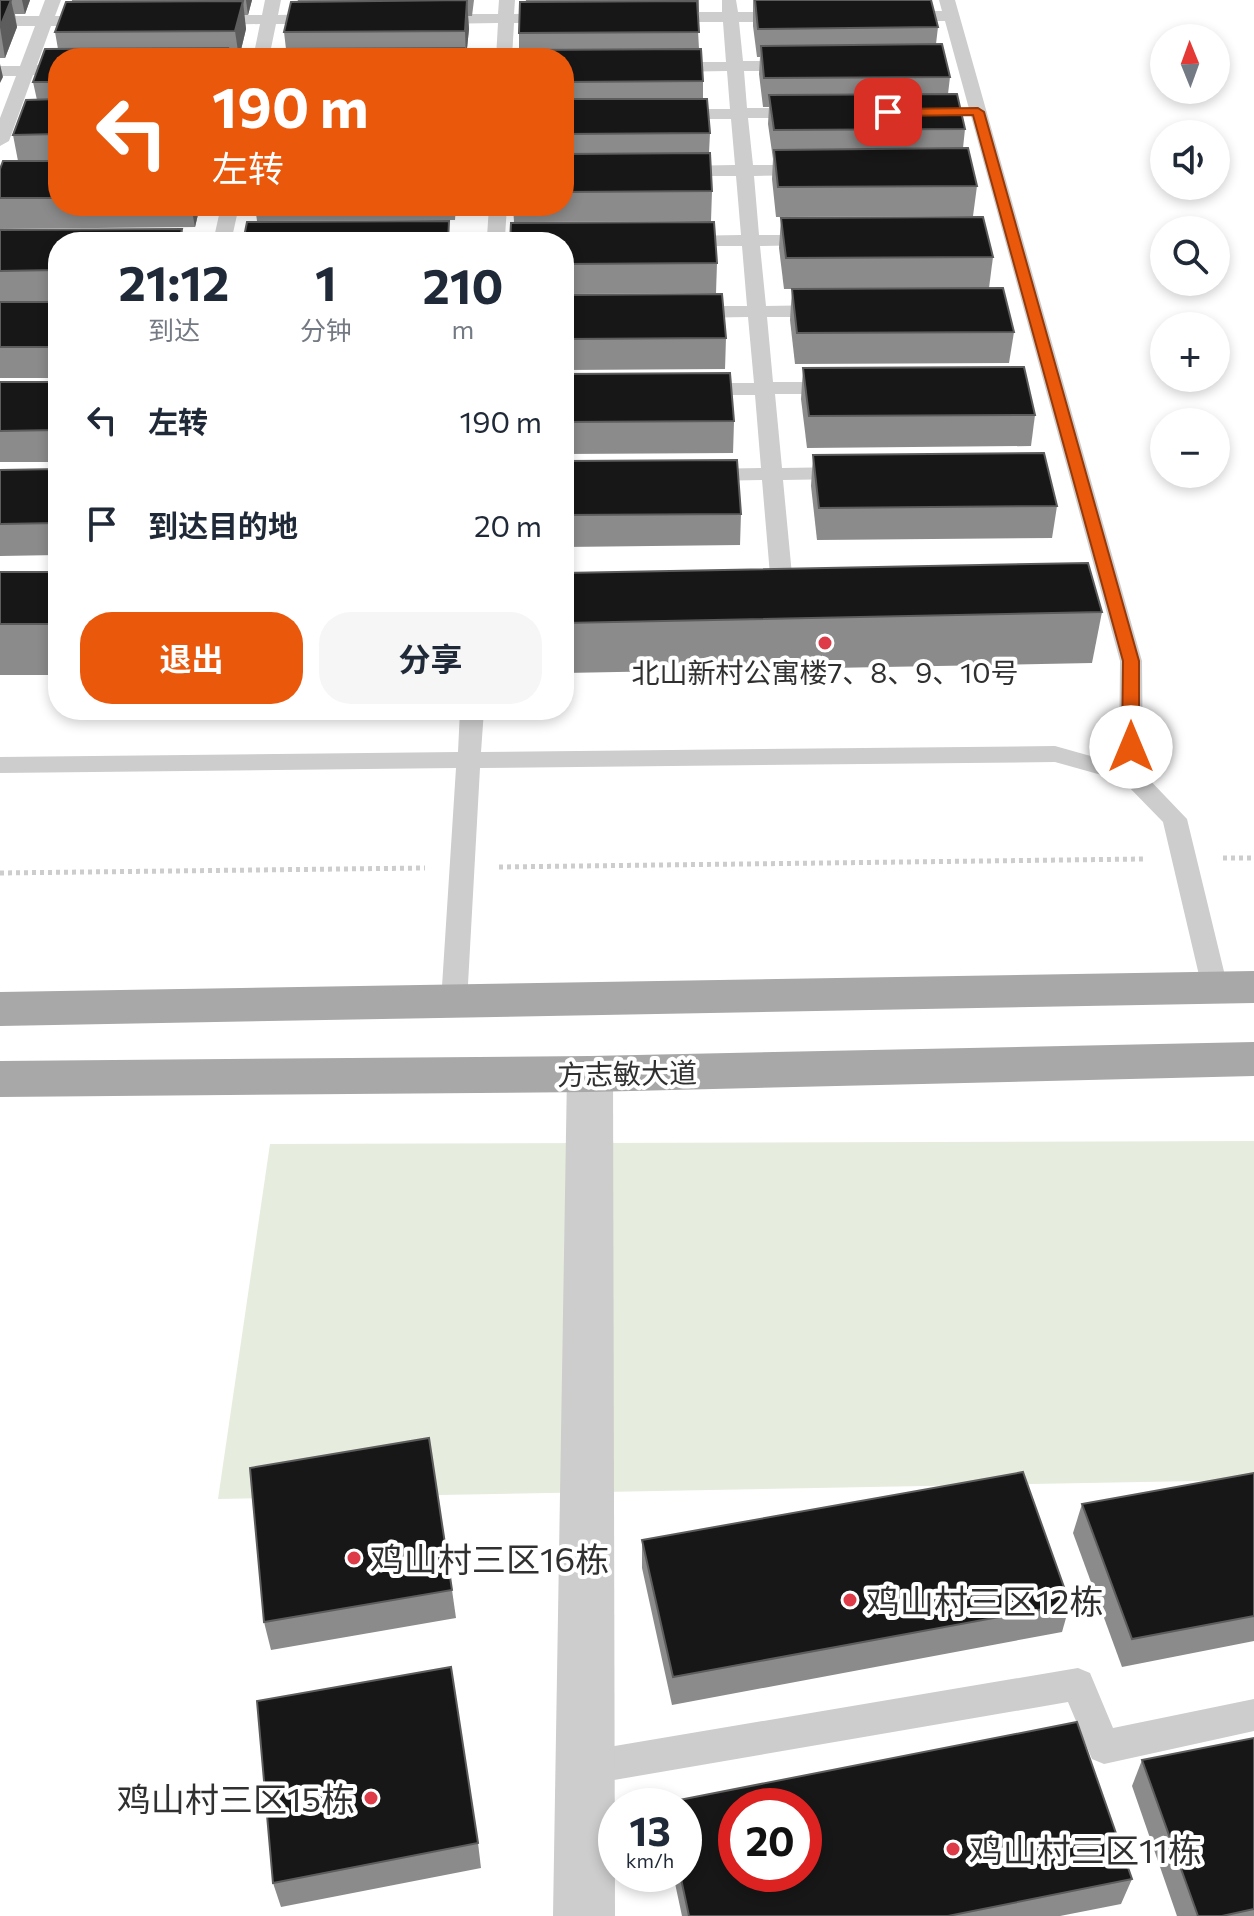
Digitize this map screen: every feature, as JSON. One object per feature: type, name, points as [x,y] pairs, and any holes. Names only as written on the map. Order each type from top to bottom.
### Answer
[{"type":"main road","points":[[0,1009],[1235,988]]},
{"type":"main road","name":"方志敏大道","points":[[0,1079],[590,1074],[1254,1059]]},
{"type":"street","points":[[584,1916],[590,1074]]},
{"type":"lane","points":[[0,141],[4,118],[53,0]]},
{"type":"lane","points":[[263,48],[273,0]]},
{"type":"lane","points":[[504,48],[507,0]]},
{"type":"lane","points":[[730,8],[781,575]]},
{"type":"lane","points":[[641,18],[730,8],[809,17]]},
{"type":"lane","points":[[888,16],[949,8],[958,65],[970,112],[1098,571],[1131,661],[1131,775]]},
{"type":"lane","points":[[427,19],[566,18]]},
{"type":"lane","points":[[189,20],[332,19]]},
{"type":"lane","points":[[0,21],[109,21]]},
{"type":"lane","points":[[657,67],[812,66]]},
{"type":"lane","points":[[0,71],[48,70]]},
{"type":"lane","points":[[659,114],[819,113]]},
{"type":"lane","points":[[4,118],[33,117]]},
{"type":"lane","points":[[654,171],[823,170]]},
{"type":"lane","points":[[655,241],[828,240]]},
{"type":"lane","points":[[668,312],[849,311]]},
{"type":"lane","points":[[672,389],[856,388]]},
{"type":"lane","points":[[683,476],[864,473]]},
{"type":"lane","points":[[454,1002],[471,720]]},
{"type":"lane","points":[[0,765],[1055,754],[1131,775],[1175,819],[1185,859],[1235,988]]},
{"type":"lane","points":[[585,1768],[1078,1684],[1104,1747],[1254,1715]]},
{"type":"path","points":[[0,873],[1254,858]]},
{"type":"shaded area","points":[[1254,1141],[1254,1480],[218,1499],[270,1144]]},
{"type":"building","points":[[0,0],[11,0],[0,27]]},
{"type":"building","points":[[467,0],[465,31],[284,32],[291,2]]},
{"type":"building","points":[[755,0],[931,0],[938,27],[758,29]]},
{"type":"building","points":[[243,1],[235,31],[55,32],[66,2]]},
{"type":"building","points":[[697,1],[699,32],[519,33],[520,2]]},
{"type":"building","points":[[942,44],[950,77],[764,78],[761,46]]},
{"type":"building","points":[[45,49],[48,49],[48,82],[33,82]]},
{"type":"building","points":[[701,49],[703,81],[574,82],[574,50]]},
{"type":"building","points":[[957,94],[965,129],[774,130],[769,95]]},
{"type":"building","points":[[48,99],[48,134],[13,135],[26,100]]},
{"type":"building","points":[[574,99],[707,99],[710,133],[574,134]]},
{"type":"building","points":[[968,148],[977,186],[778,187],[774,150]]},
{"type":"building","points":[[710,153],[712,191],[574,192],[574,154]]},
{"type":"building","points":[[3,161],[48,161],[48,198],[0,198]]},
{"type":"building","points":[[983,217],[993,257],[786,258],[781,218]]},
{"type":"building","points":[[449,221],[448,232],[245,232],[247,222]]},
{"type":"building","points":[[714,222],[717,263],[574,264],[574,232],[511,232],[511,223]]},
{"type":"building","points":[[182,229],[181,232],[48,232],[48,270],[0,271],[0,230]]},
{"type":"building","points":[[1003,288],[1014,332],[797,333],[792,289]]},
{"type":"building","points":[[722,294],[726,338],[574,339],[574,295]]},
{"type":"building","points":[[0,302],[48,302],[48,347],[0,347]]},
{"type":"building","points":[[1024,367],[1035,415],[809,416],[803,368]]},
{"type":"building","points":[[730,373],[734,421],[574,422],[574,374]]},
{"type":"building","points":[[0,382],[48,382],[48,430],[0,431]]},
{"type":"building","points":[[1044,453],[1057,506],[819,508],[813,455]]},
{"type":"building","points":[[737,460],[741,514],[574,515],[574,461]]},
{"type":"building","points":[[48,469],[48,523],[0,524],[0,470]]},
{"type":"building","points":[[1088,563],[1102,612],[574,623],[574,573]]},
{"type":"building","points":[[0,572],[48,572],[48,624],[0,624]]},
{"type":"building","name":"鸡山村三区16栋","points":[[429,1438],[452,1590],[264,1622],[250,1468]]},
{"type":"building","name":"鸡山村三区12栋","points":[[1023,1472],[1070,1604],[673,1677],[642,1540]]},
{"type":"building","points":[[1254,1473],[1254,1616],[1132,1639],[1082,1504]]},
{"type":"building","name":"鸡山村三区15栋","points":[[451,1667],[478,1843],[273,1883],[257,1701]]},
{"type":"building","name":"鸡山村三区11栋","points":[[1077,1722],[1132,1879],[948,1916],[689,1916],[684,1892],[702,1892],[702,1796],[718,1792],[718,1892],[822,1892],[822,1788],[740,1788]]},
{"type":"building","points":[[1254,1738],[1254,1909],[1222,1916],[1198,1916],[1142,1760]]},
{"type":"place","name":"北山新村公寓楼7、8、9、10号","points":[[825,643]]},
{"type":"place","name":"鸡山村三区16栋","points":[[354,1558]]},
{"type":"place","name":"鸡山村三区12栋","points":[[850,1600]]},
{"type":"place","name":"鸡山村三区15栋","points":[[371,1798]]},
{"type":"place","name":"鸡山村三区11栋","points":[[953,1849]]},
{"type":"route","points":[[888,112],[978,112],[1131,661],[1131,747]]}]
